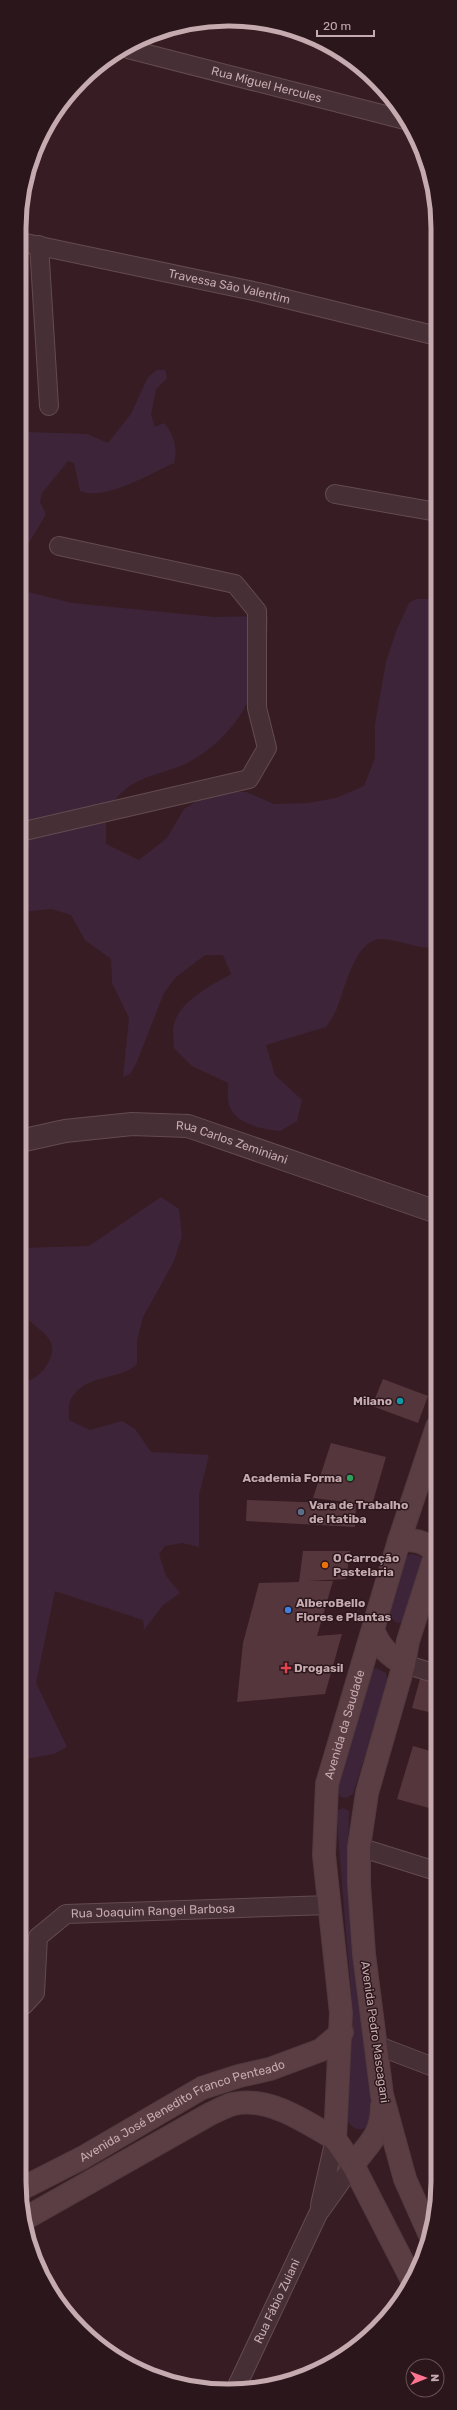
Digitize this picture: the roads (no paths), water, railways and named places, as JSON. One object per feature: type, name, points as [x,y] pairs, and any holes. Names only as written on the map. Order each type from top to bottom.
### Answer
[{"type":"main road","name":"Avenida da Saudade","points":[[335,2139],[342,2032],[324,1855],[327,1784],[399,1541],[429,1480],[431,1467]]},
{"type":"main road","points":[[399,1541],[412,1539],[425,1542],[431,1547]]},
{"type":"main road","points":[[359,1847],[367,1793],[404,1664],[408,1641],[431,1567]]},
{"type":"main road","points":[[373,1630],[380,1645],[389,1656],[404,1664]]},
{"type":"main road","name":"Avenida Pedro Mascagani","points":[[359,1847],[359,1884],[364,1954],[382,2094],[405,2179],[426,2226]]},
{"type":"main road","name":"Avenida José Benedito Franco Penteado","points":[[26,2186],[82,2158],[202,2088],[239,2076],[270,2069],[321,2050],[342,2032]]},
{"type":"main road","points":[[353,2165],[375,2136],[382,2122],[382,2094]]},
{"type":"main road","name":"Avenida José Benedito Franco Penteado","points":[[29,2216],[210,2114],[233,2104],[257,2104],[275,2108],[298,2117],[335,2139]]},
{"type":"main road","points":[[335,2139],[353,2165],[409,2274]]},
{"type":"street","name":"Rua Miguel Hercules","points":[[133,50],[398,118]]},
{"type":"street","name":"Travessa São Valentim","points":[[26,243],[258,292],[431,334]]},
{"type":"street","points":[[40,245],[50,406]]},
{"type":"street","points":[[335,494],[431,511]]},
{"type":"street","points":[[26,831],[249,779],[267,748],[257,708],[257,611],[235,584],[58,546]]},
{"type":"street","name":"Rua Carlos Zeminiani","points":[[26,1140],[65,1131],[132,1124],[188,1126],[431,1210]]},
{"type":"street","points":[[404,1664],[431,1672]]},
{"type":"street","points":[[359,1847],[431,1869]]},
{"type":"street","name":"Rua Joaquim Rangel Barbosa","points":[[26,2003],[35,1992],[38,1937],[66,1914],[329,1905]]},
{"type":"street","points":[[376,2045],[431,2066]]},
{"type":"street","name":"Rua Fábio Zuiani","points":[[318,2214],[335,2139]]},
{"type":"street","name":"Rua Fábio Zuiani","points":[[238,2384],[318,2214],[353,2165]]},
{"type":"place","name":"Milano","points":[[400,1401]]},
{"type":"place","name":"Academia Forma","points":[[350,1478]]},
{"type":"place","name":"Vara de Trabalho de Itatiba","points":[[301,1512]]},
{"type":"place","name":"O Carroção Pastelaria","points":[[325,1565]]},
{"type":"place","name":"AlberoBello Flores e Plantas","points":[[288,1610]]},
{"type":"place","name":"Drogasil","points":[[286,1668]]}]
